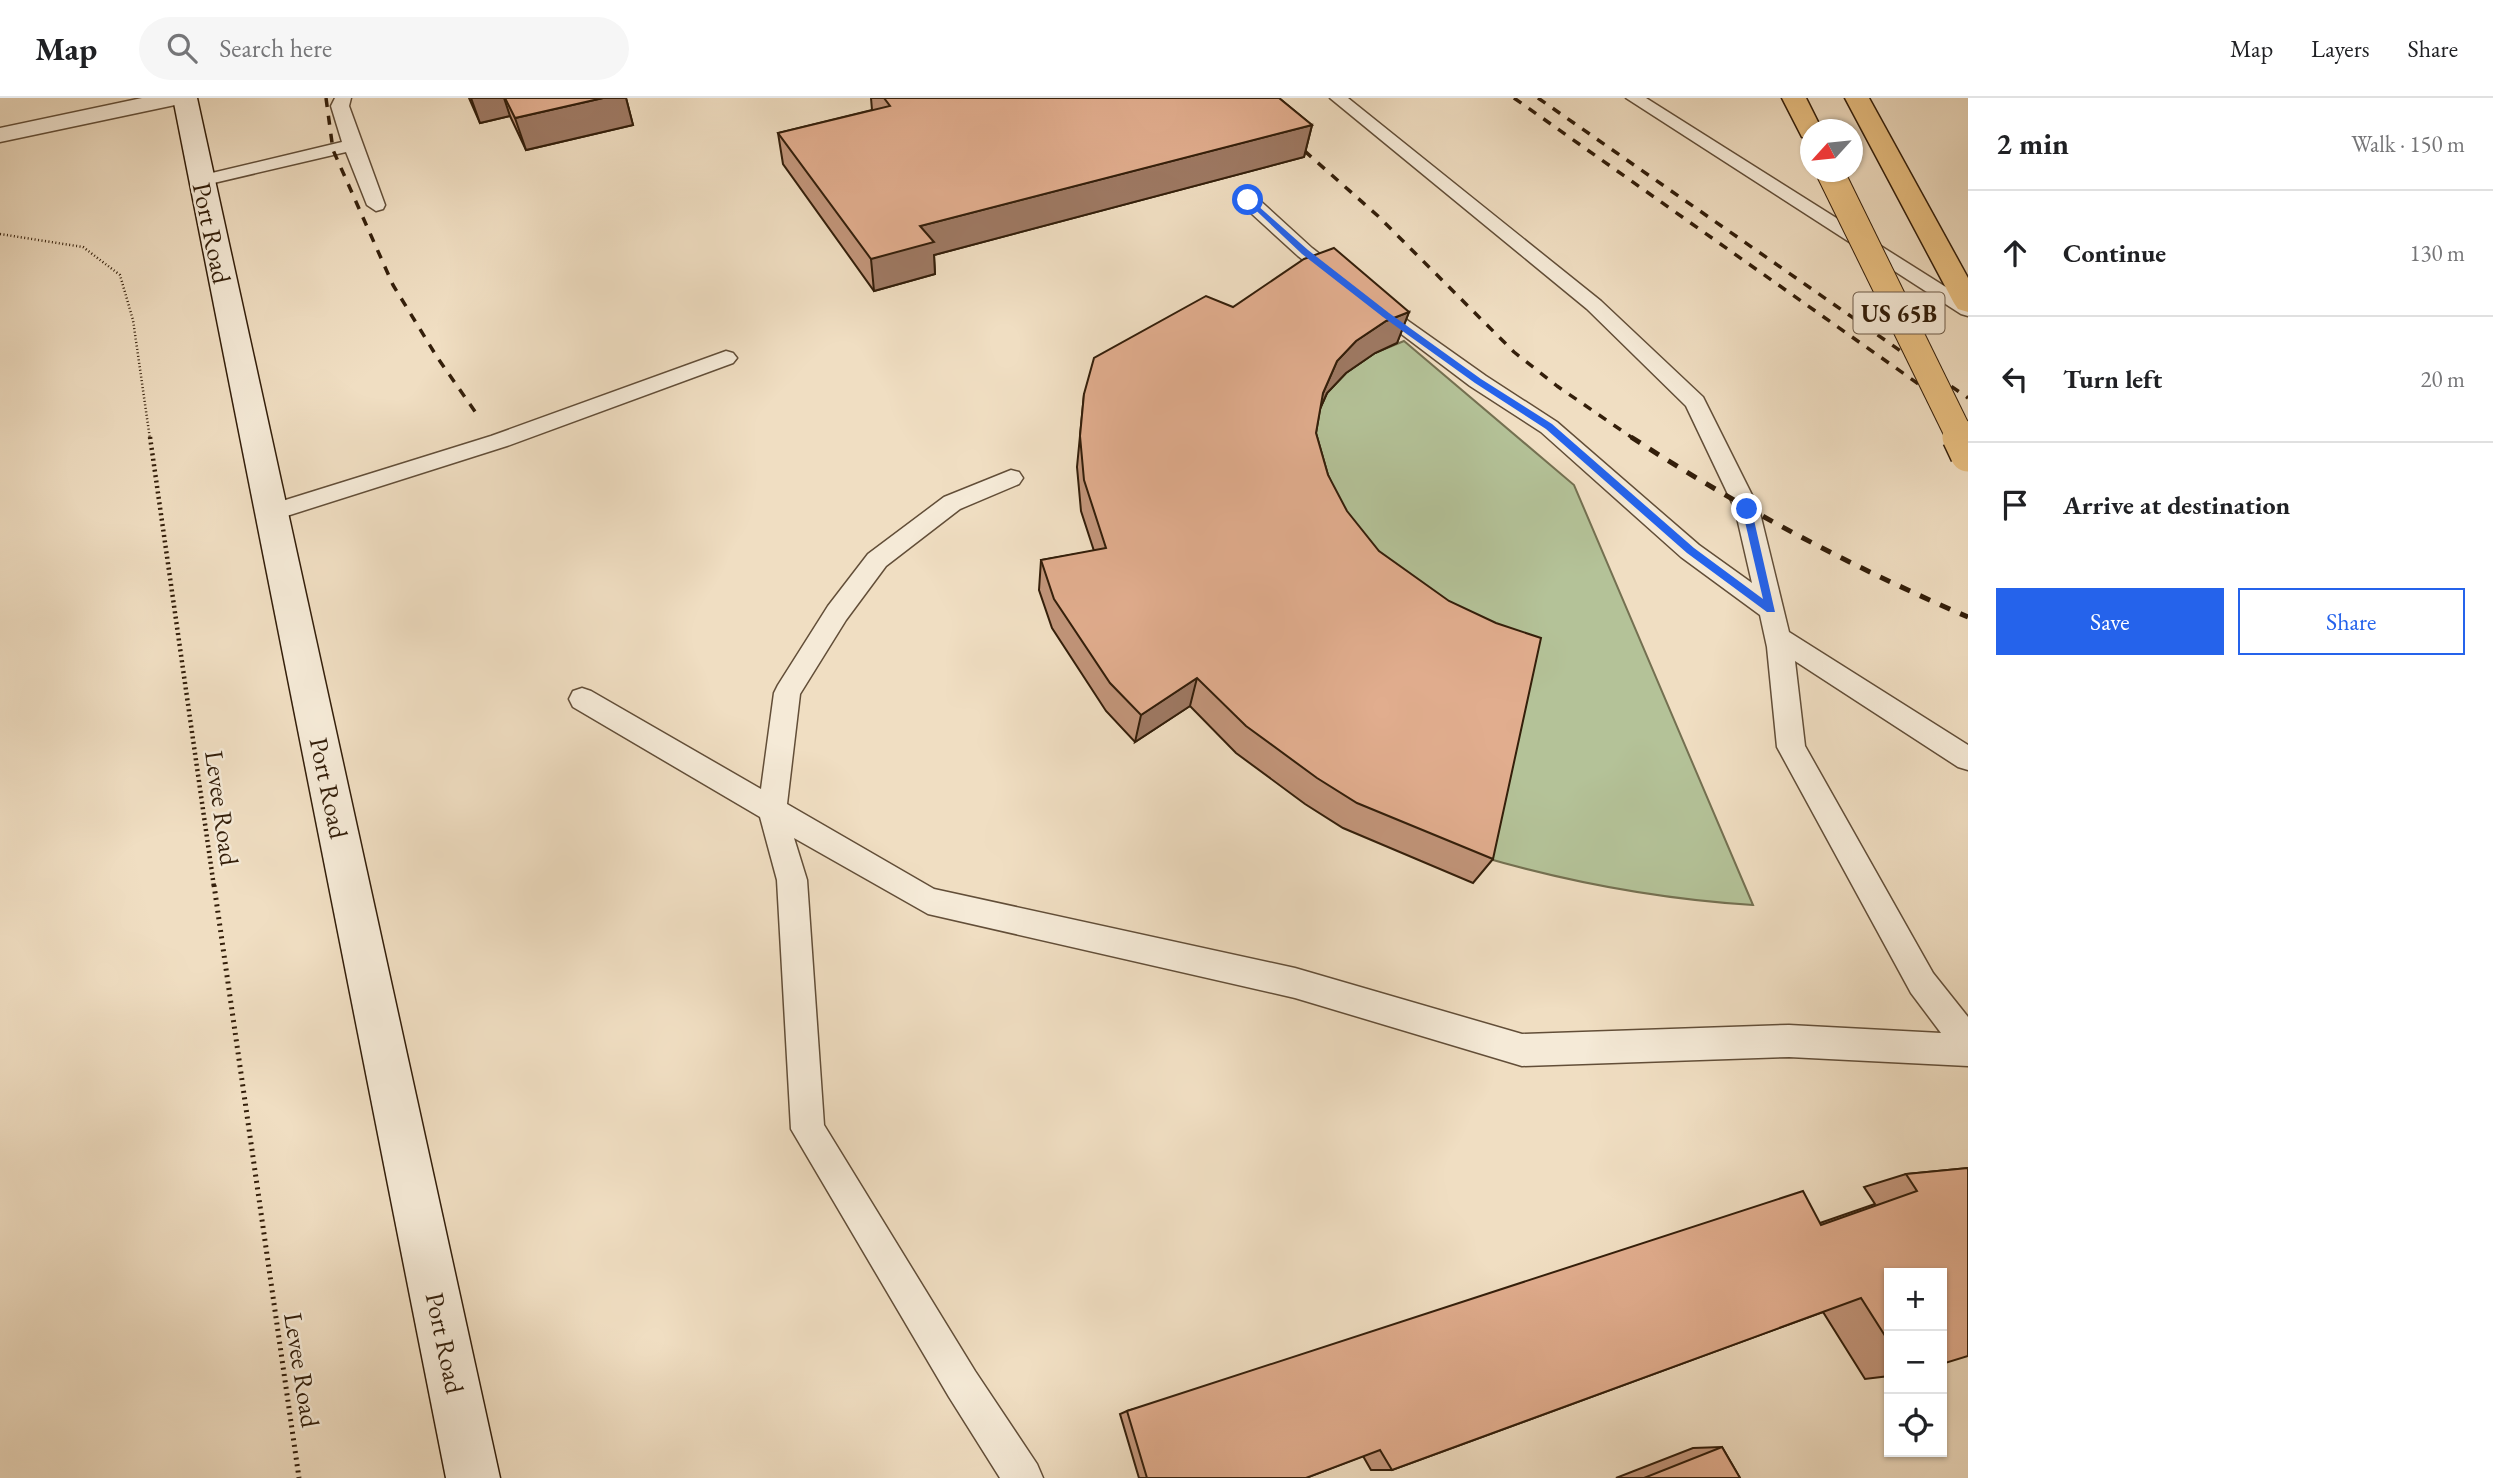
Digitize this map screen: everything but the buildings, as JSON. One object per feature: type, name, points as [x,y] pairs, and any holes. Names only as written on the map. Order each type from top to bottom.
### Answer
[{"type":"highway","points":[[1794,98],[1804,119]]},
{"type":"highway","name":"US 65B","points":[[1857,98],[1968,303]]},
{"type":"highway","name":"US 65B","points":[[1835,182],[1968,454]]},
{"type":"street","points":[[0,135],[175,98]]},
{"type":"street","name":"Port Road","points":[[184,98],[473,1478]]},
{"type":"lane","points":[[343,98],[340,107],[376,205]]},
{"type":"lane","points":[[1338,98],[1594,304],[1695,402],[1747,509],[1777,637],[1791,747],[1922,983],[1968,1043]]},
{"type":"lane","points":[[1634,98],[1968,310]]},
{"type":"lane","points":[[201,181],[352,145]]},
{"type":"lane","points":[[1248,200],[1305,252],[1386,315],[1478,381],[1549,427],[1690,551],[1771,610]]},
{"type":"lane","points":[[271,513],[499,441],[726,358]]},
{"type":"lane","points":[[1010,478],[952,503],[877,560],[837,613],[787,693],[772,810],[792,880],[808,1129],[962,1384],[1023,1478]]},
{"type":"lane","points":[[1777,637],[1968,760]]},
{"type":"lane","points":[[582,699],[928,901],[1296,983],[1522,1050],[1789,1041],[1968,1050]]},
{"type":"path","name":"Levee Road","points":[[0,234],[83,247],[120,275],[133,320],[299,1478]]},
{"type":"green space","points":[[1404,341],[1574,485],[1753,905],[1683,899],[1614,888],[1479,856],[1335,541],[1313,424],[1327,393],[1346,373],[1375,353]]},
{"type":"railway","points":[[326,98],[333,150],[393,285],[437,357],[476,413]]},
{"type":"railway","points":[[1514,98],[1968,419]]},
{"type":"railway","points":[[1538,98],[1968,398]]},
{"type":"railway","points":[[1291,139],[1378,216],[1514,352],[1557,386],[1632,438]]},
{"type":"railway","points":[[1632,438],[1796,534],[1968,617]]},
{"type":"route","points":[[1248,200],[1305,252],[1386,315],[1478,381],[1549,427],[1690,551],[1771,610],[1747,509]]}]
